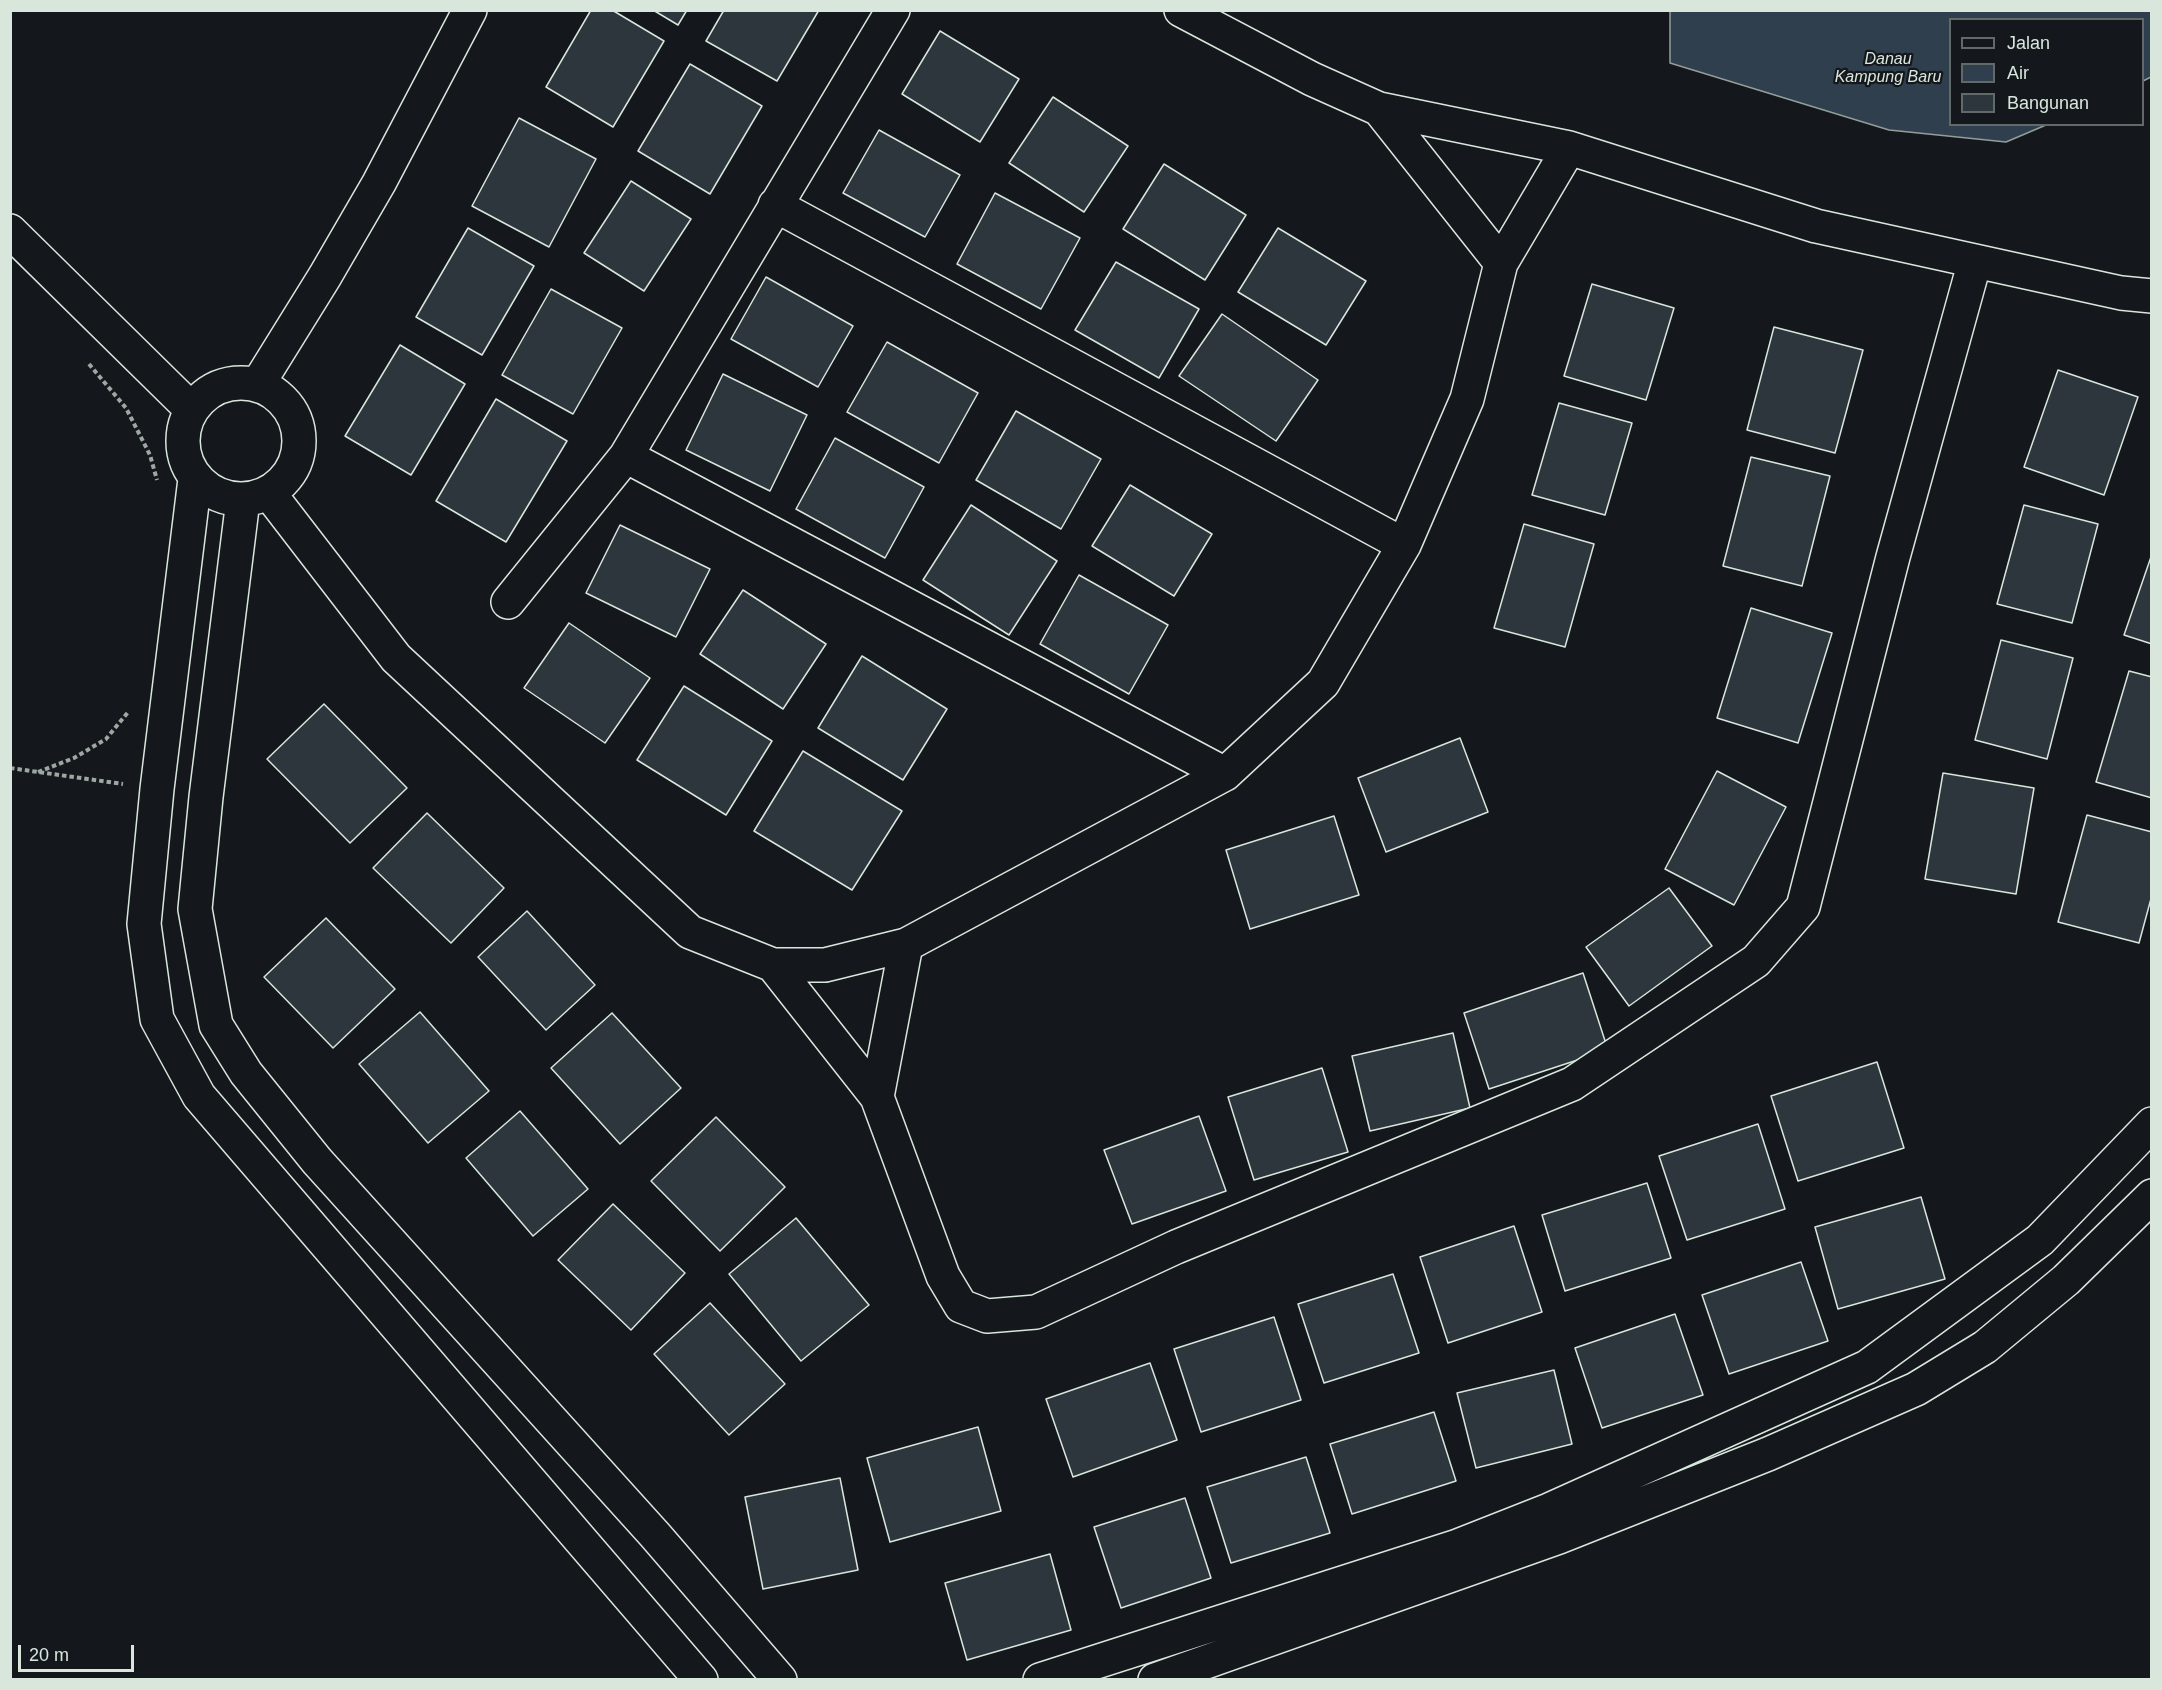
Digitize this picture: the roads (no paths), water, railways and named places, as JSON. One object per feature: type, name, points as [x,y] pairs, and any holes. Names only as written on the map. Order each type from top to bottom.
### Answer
[{"type":"street","points":[[258,384],[379,183],[470,10]]},
{"type":"street","points":[[508,602],[626,456],[893,10]]},
{"type":"street","points":[[1181,10],[1312,79],[1379,109],[1569,148],[1816,226],[2121,292],[2151,296]]},
{"type":"street","points":[[1379,109],[1501,263]]},
{"type":"street","points":[[256,496],[396,658],[482,741],[690,932],[773,965],[825,965],[906,945],[1225,774],[1323,683],[1404,545],[1467,399],[1501,263],[1569,148]]},
{"type":"street","points":[[775,205],[1404,545]]},
{"type":"street","points":[[10,231],[190,409]]},
{"type":"street","points":[[773,965],[878,1096],[943,1276],[961,1306],[987,1316],[1036,1312],[1176,1247],[1572,1084],[1756,961],[1803,907],[1893,557],[1975,261]]},
{"type":"street","points":[[195,479],[217,495],[256,496],[289,475],[300,449],[297,421],[282,398],[258,384],[232,382],[209,391],[190,409],[182,445],[195,479],[157,789],[144,924],[158,1019],[199,1096],[701,1680]]},
{"type":"street","points":[[626,456],[1225,774]]},
{"type":"street","points":[[256,496],[206,797],[195,909],[216,1025],[246,1073],[317,1161],[655,1535],[780,1680]]},
{"type":"street","points":[[878,1096],[906,945]]},
{"type":"street","points":[[1040,1680],[1455,1547],[1554,1523],[1867,1367],[2040,1240],[2151,1124]]},
{"type":"street","points":[[1155,1680],[1554,1523],[1768,1454],[1916,1389],[1985,1347],[2066,1280],[2151,1196]]},
{"type":"street","points":[[2040,1240],[2066,1280]]},
{"type":"water","name":"Danau Kampung Baru","points":[[1670,11],[2151,11],[2151,77],[2144,80],[2144,18],[1949,18],[1949,126],[2044,126],[2006,142],[1889,130],[1670,63]]}]
